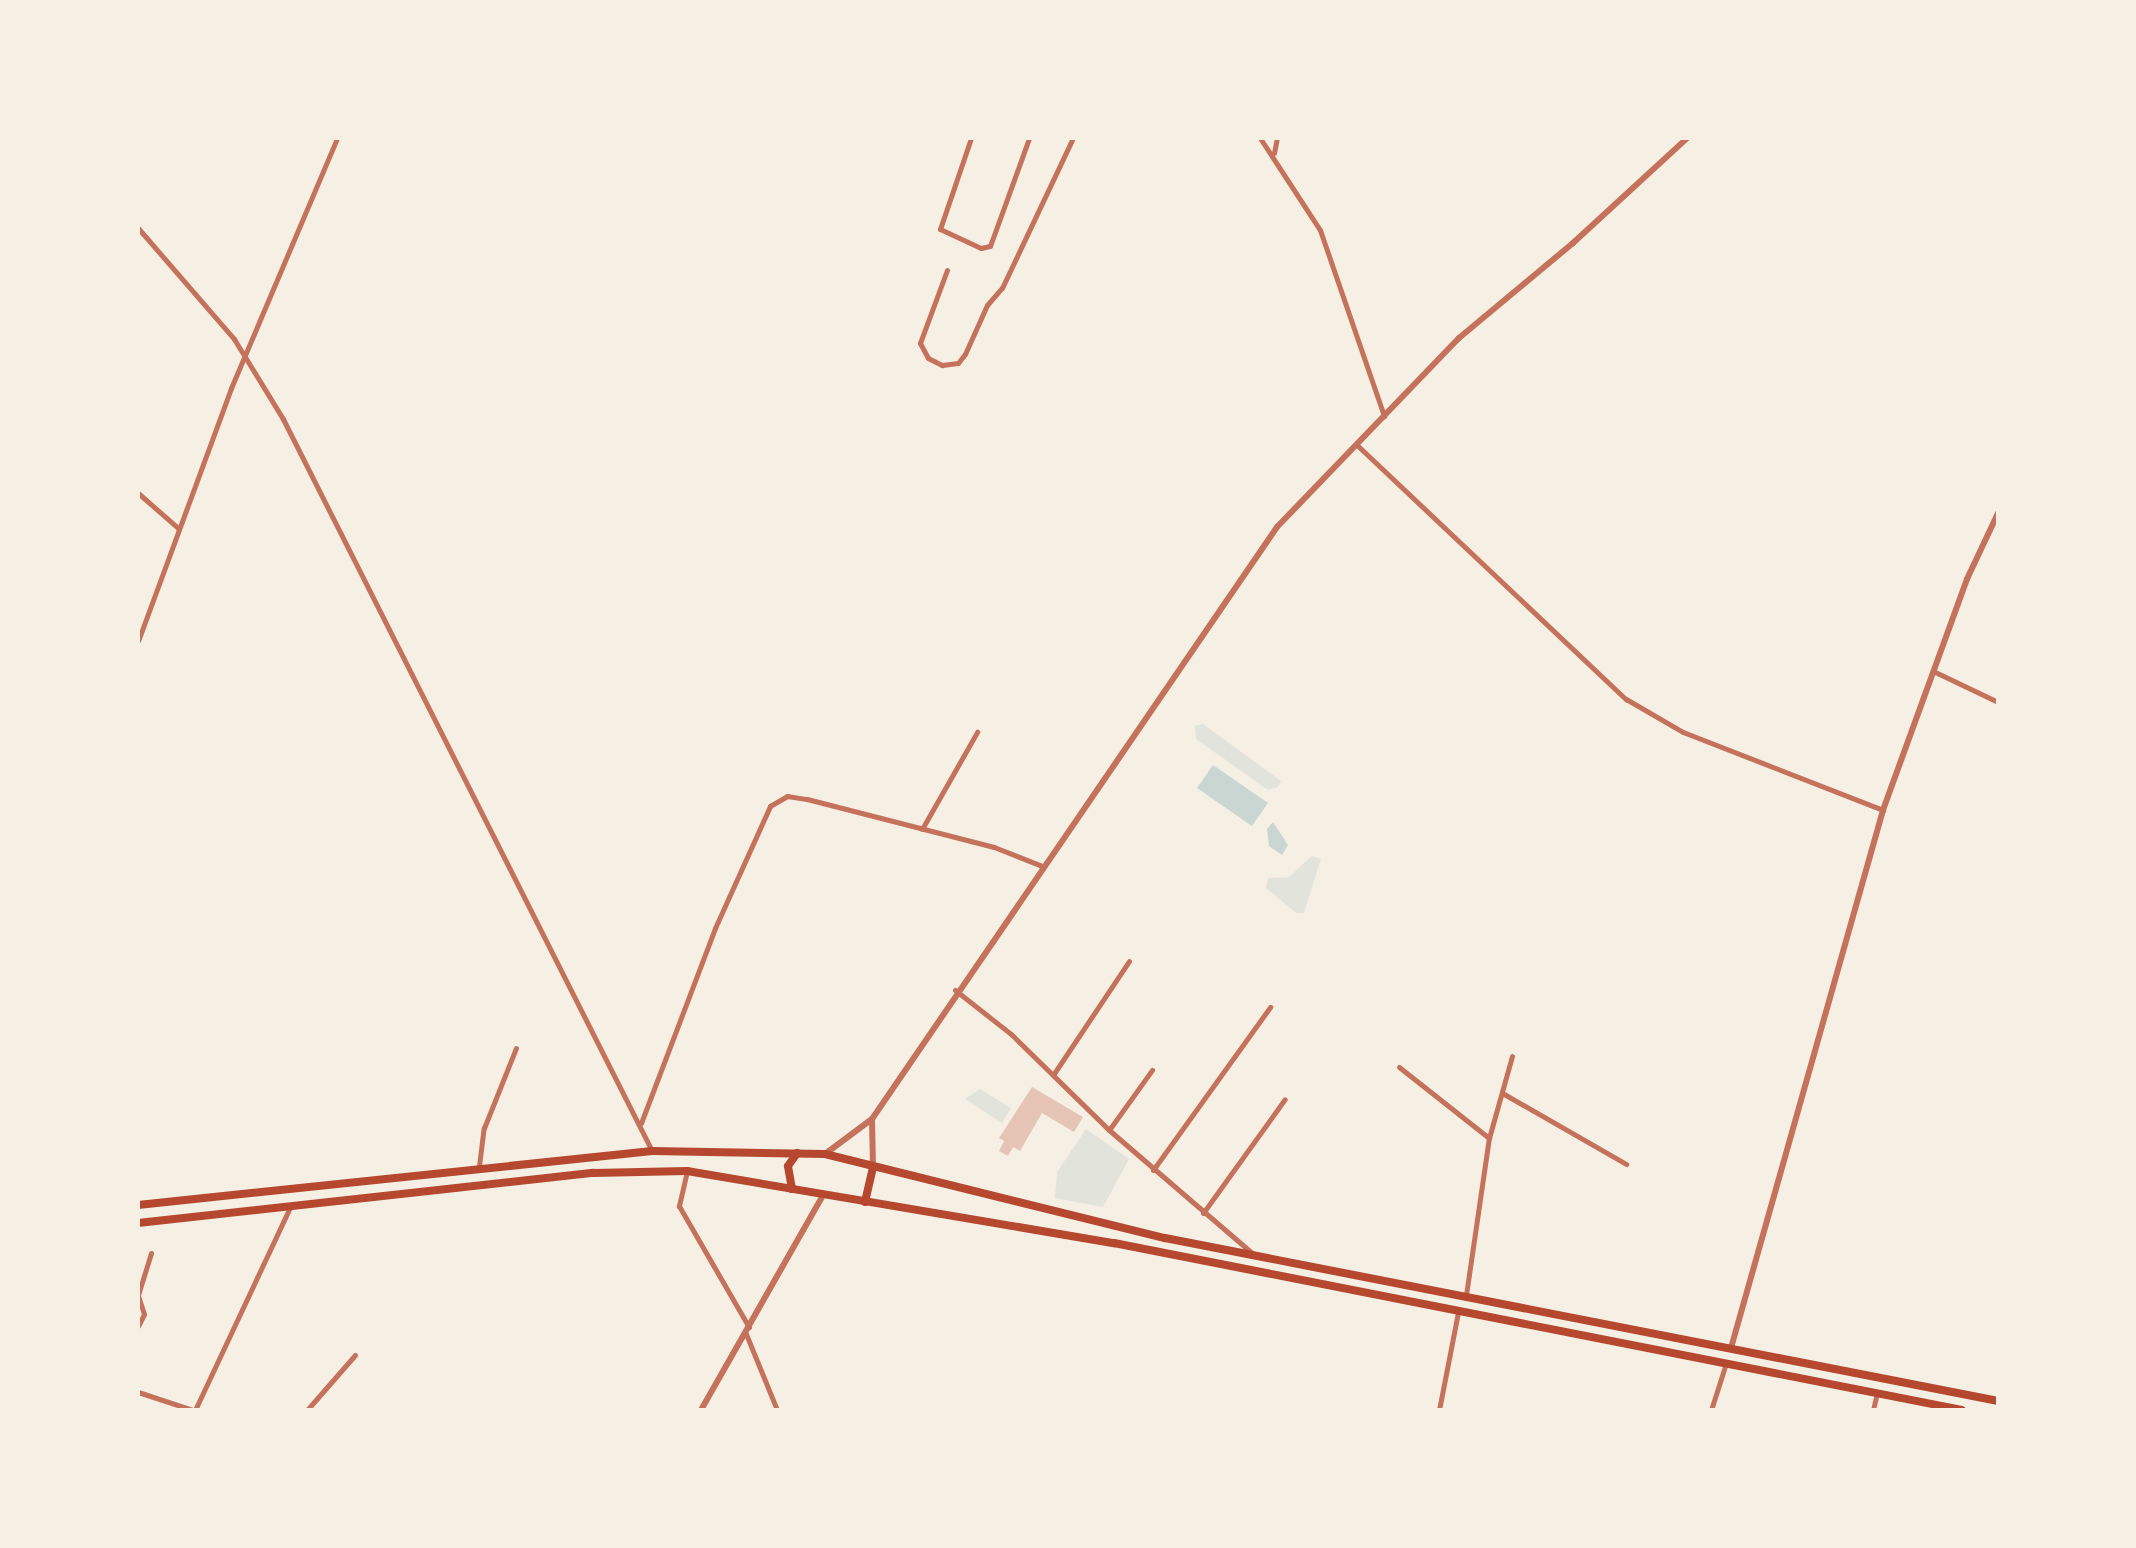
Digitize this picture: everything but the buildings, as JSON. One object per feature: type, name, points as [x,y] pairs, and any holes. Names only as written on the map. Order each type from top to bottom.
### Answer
[{"type":"highway","points":[[138,1205],[479,1166],[652,1151],[825,1154],[1126,1229],[1998,1401]]},
{"type":"highway","points":[[792,1189],[788,1166],[797,1152]]},
{"type":"highway","points":[[865,1202],[873,1167]]},
{"type":"highway","points":[[138,1223],[593,1173],[687,1171],[822,1197],[1114,1243],[1955,1409]]},
{"type":"street","points":[[138,641],[178,528],[337,138]]},
{"type":"street","points":[[971,138],[940,229],[981,248],[990,246],[1029,138]]},
{"type":"street","points":[[947,270],[920,343],[928,358],[953,365],[1002,288],[1073,138]]},
{"type":"street","points":[[1260,138],[1274,154],[1326,244],[1384,416]]},
{"type":"street","points":[[1274,154],[1277,138]]},
{"type":"street","points":[[825,1154],[872,1119],[955,990],[1277,527],[1459,338],[1573,243],[1687,138]]},
{"type":"street","points":[[138,228],[247,358],[436,714],[652,1151]]},
{"type":"street","points":[[1358,446],[1626,699],[1683,732],[1883,810]]},
{"type":"street","points":[[138,493],[178,528]]},
{"type":"street","points":[[1731,1348],[1883,810],[1933,671],[1998,513]]},
{"type":"street","points":[[1933,671],[1998,702]]},
{"type":"street","points":[[922,829],[977,732]]},
{"type":"street","points":[[641,1124],[715,928],[770,806],[787,796],[994,847],[1042,866]]},
{"type":"street","points":[[1053,1075],[1129,961]]},
{"type":"street","points":[[955,990],[1053,1075],[1153,1170],[1252,1254]]},
{"type":"street","points":[[1153,1170],[1270,1007]]},
{"type":"street","points":[[479,1166],[484,1128],[516,1048]]},
{"type":"street","points":[[1466,1295],[1489,1138],[1504,1094],[1512,1056]]},
{"type":"street","points":[[1399,1067],[1489,1138]]},
{"type":"street","points":[[1109,1130],[1152,1070]]},
{"type":"street","points":[[1504,1094],[1626,1164]]},
{"type":"street","points":[[1203,1213],[1285,1099]]},
{"type":"street","points":[[872,1119],[873,1167]]},
{"type":"street","points":[[687,1171],[679,1206],[748,1331],[777,1410]]},
{"type":"street","points":[[701,1410],[822,1197]]},
{"type":"street","points":[[138,1392],[194,1410],[291,1205]]},
{"type":"street","points":[[138,1326],[144,1314],[138,1295],[151,1253]]},
{"type":"street","points":[[1439,1410],[1458,1312]]},
{"type":"street","points":[[307,1410],[355,1355]]},
{"type":"street","points":[[1711,1410],[1725,1366]]},
{"type":"street","points":[[1873,1410],[1877,1393]]},
{"type":"shaded area","points":[[1203,724],[1281,781],[1278,787],[1268,790],[1196,739],[1195,726]]},
{"type":"shaded area","points":[[1213,765],[1268,803],[1252,826],[1197,788]]},
{"type":"shaded area","points":[[1273,822],[1288,845],[1282,855],[1269,846],[1267,829]]},
{"type":"shaded area","points":[[1312,856],[1321,859],[1304,913],[1296,913],[1266,888],[1268,878],[1289,877]]},
{"type":"shaded area","points":[[980,1089],[1011,1108],[1002,1123],[965,1099]]},
{"type":"shaded area","points":[[1086,1129],[1129,1159],[1103,1207],[1055,1198],[1057,1172]]}]
